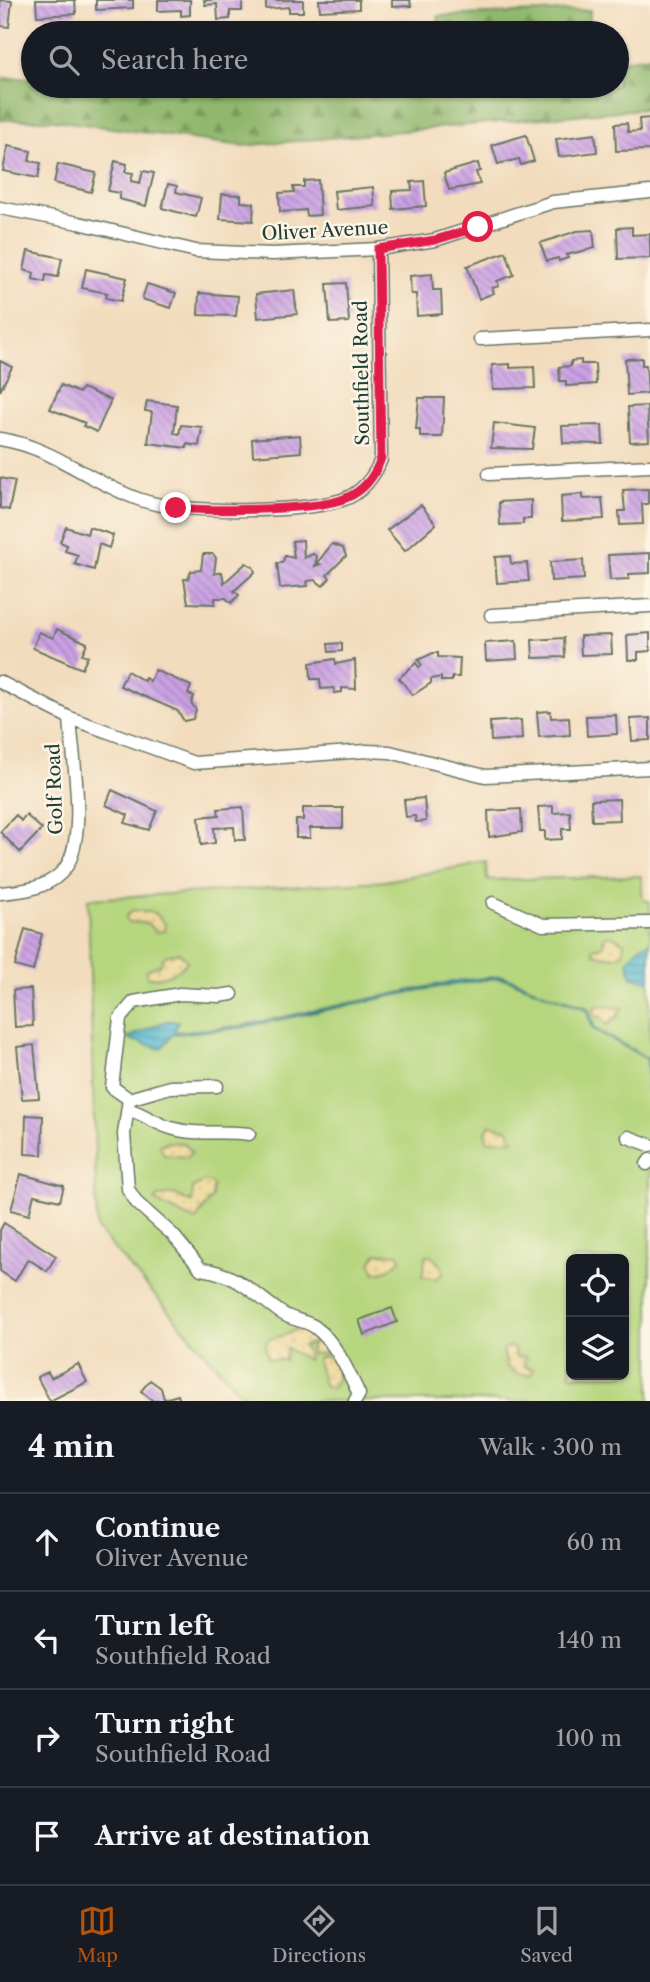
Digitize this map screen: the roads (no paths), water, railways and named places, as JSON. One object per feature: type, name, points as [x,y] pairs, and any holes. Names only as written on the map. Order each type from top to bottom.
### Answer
[{"type":"street","name":"Oliver Avenue","points":[[0,208],[79,223],[195,251],[273,254],[378,249],[459,233],[553,201],[650,192]]},
{"type":"street","name":"Southfield Road","points":[[0,439],[24,443],[50,453],[141,500],[176,508],[252,508],[343,500],[368,481],[381,458],[378,249]]},
{"type":"street","points":[[480,340],[650,330]]},
{"type":"street","points":[[489,474],[650,466]]},
{"type":"street","points":[[491,615],[650,606]]},
{"type":"street","points":[[0,682],[70,718],[194,763],[366,751],[390,752],[485,776],[650,768]]},
{"type":"street","name":"Golf Road","points":[[0,893],[25,891],[47,883],[63,872],[72,855],[77,832],[70,718]]},
{"type":"street","points":[[493,903],[543,925],[650,923]]},
{"type":"street","points":[[232,994],[180,994],[134,1002],[120,1018],[112,1087],[129,1105],[172,1129],[249,1134]]},
{"type":"street","points":[[129,1105],[170,1087],[217,1086]]},
{"type":"street","points":[[129,1105],[124,1134],[128,1189],[137,1203],[173,1235],[201,1269],[223,1272],[250,1288],[283,1314],[313,1326],[328,1340],[348,1370],[359,1394],[355,1401]]},
{"type":"street","points":[[628,1137],[650,1145]]},
{"type":"water","points":[[650,942],[650,982],[631,976],[628,961],[639,947]]},
{"type":"water","points":[[500,976],[541,992],[507,979],[496,978],[421,990],[240,1028],[173,1034],[161,1049],[127,1038],[166,1021],[178,1021],[175,1032],[240,1026],[451,982]]},
{"type":"water","points":[[551,996],[588,1008],[595,1029],[649,1059],[650,1092],[647,1089],[647,1059],[593,1029],[586,1009]]}]
